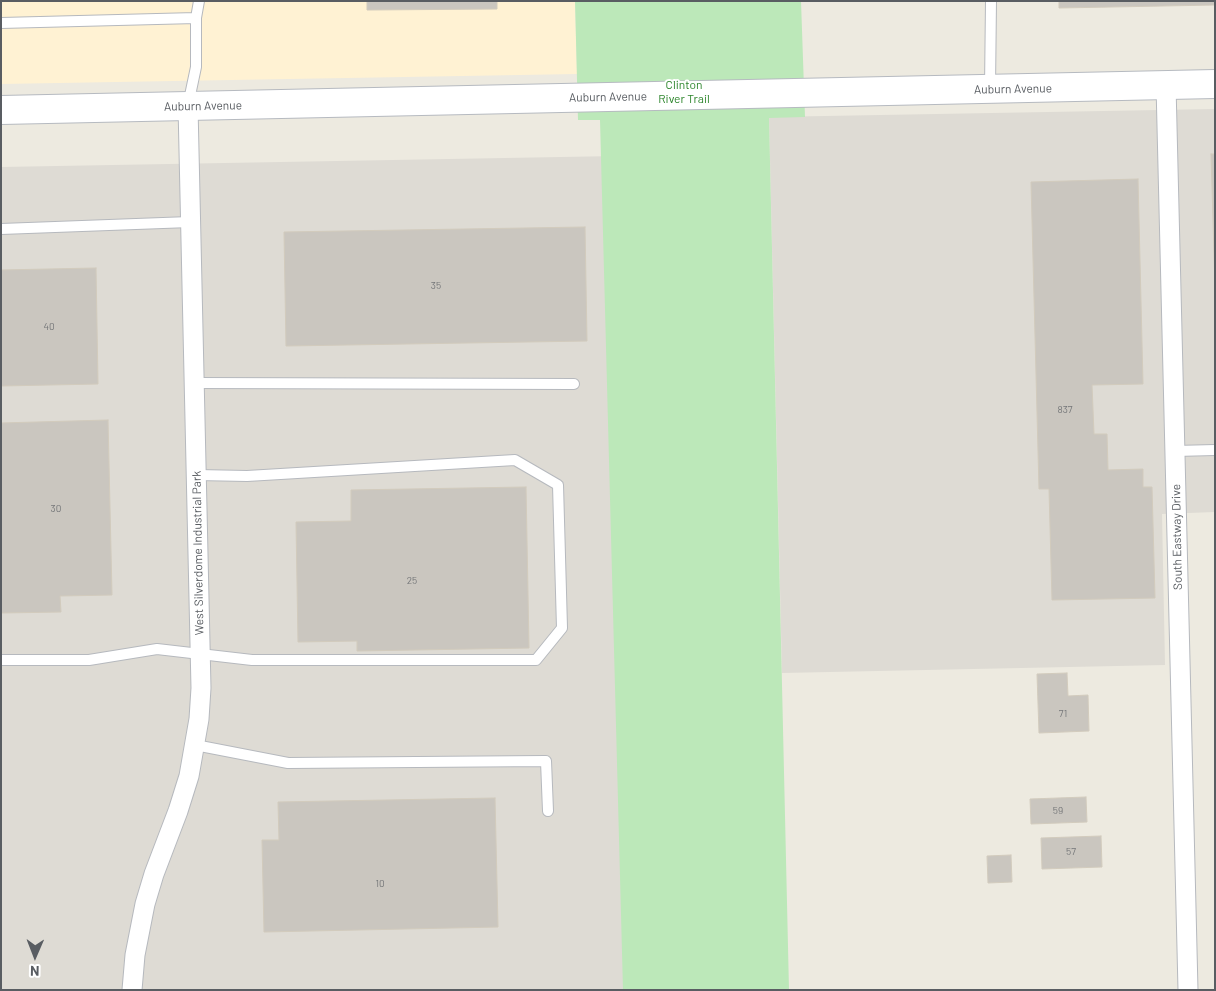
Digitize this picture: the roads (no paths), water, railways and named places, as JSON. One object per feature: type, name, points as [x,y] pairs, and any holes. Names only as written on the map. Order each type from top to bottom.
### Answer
[{"type":"main road","name":"Auburn Avenue","points":[[1,110],[1215,84]]},
{"type":"street","name":"South Eastway Drive","points":[[1166,85],[1188,990]]},
{"type":"street","name":"West Silverdome Industrial Park","points":[[132,990],[135,955],[145,904],[189,776],[201,696],[188,106]]},
{"type":"lane","points":[[188,106],[196,67],[196,18],[199,1]]},
{"type":"lane","points":[[990,89],[991,1]]},
{"type":"lane","points":[[1,23],[196,18]]},
{"type":"lane","points":[[1,229],[190,222]]},
{"type":"lane","points":[[194,383],[574,384]]},
{"type":"lane","points":[[1175,451],[1215,450]]},
{"type":"lane","points":[[1,660],[89,660],[157,649],[252,660],[536,660],[562,628],[558,485],[515,460],[247,476],[196,475]]},
{"type":"lane","points":[[195,745],[288,763],[546,761],[548,811]]},
{"type":"park label","name":"Clinton River Trail","points":[[684,92]]}]
